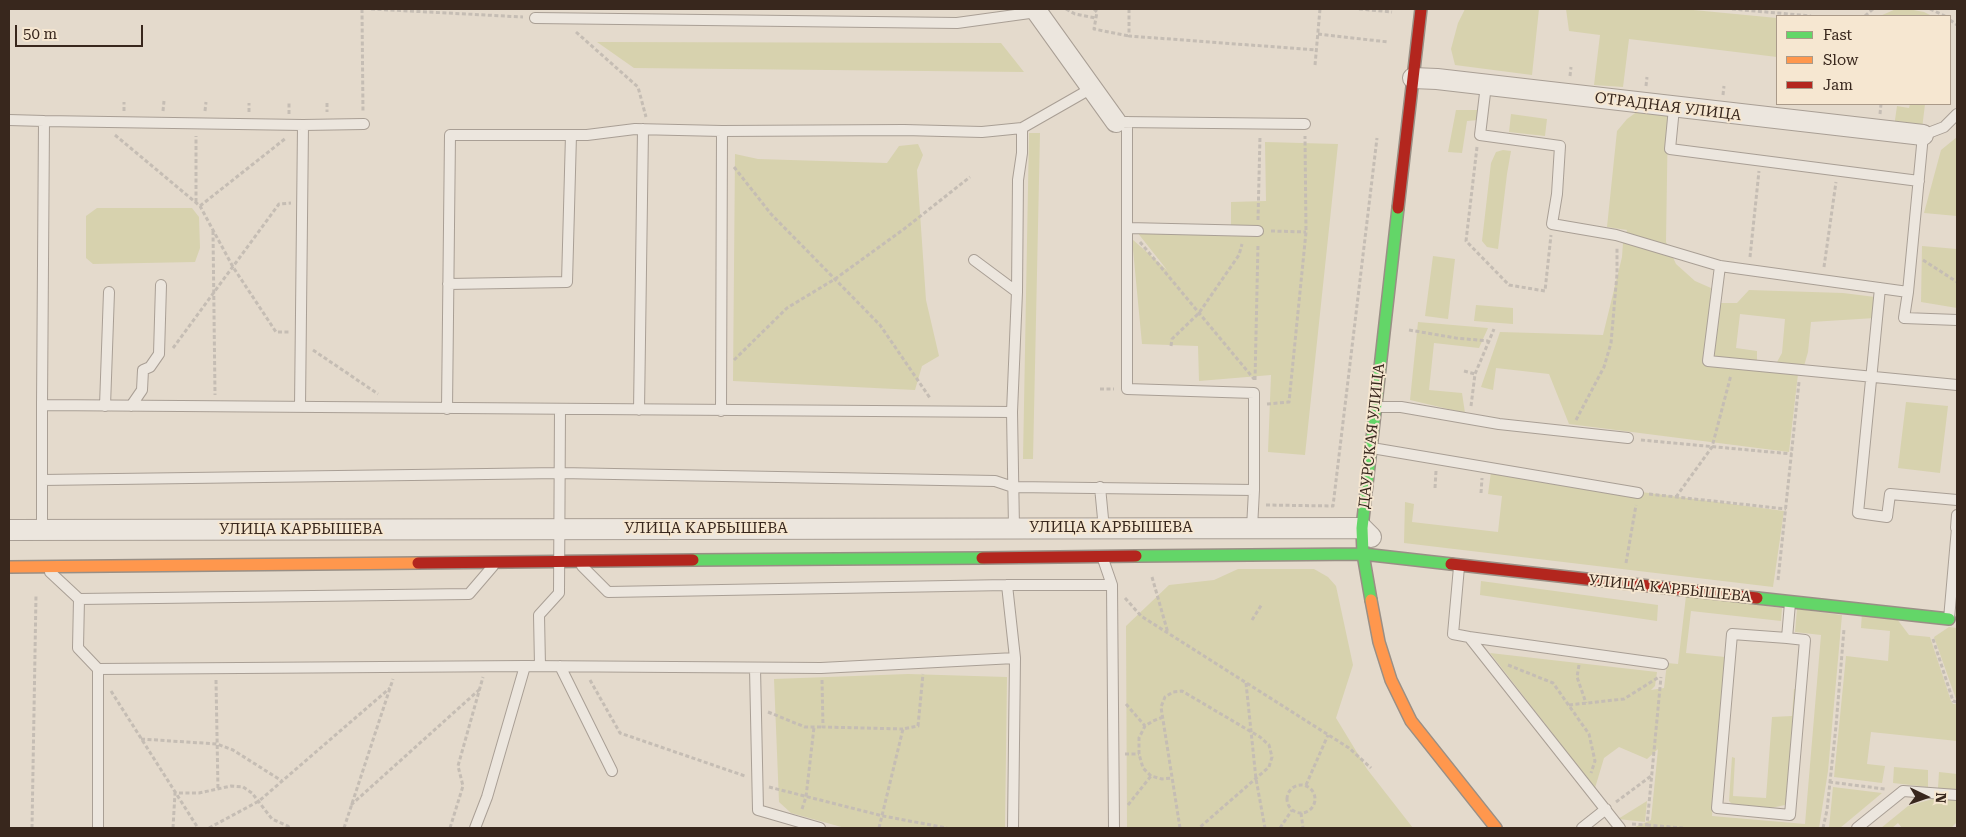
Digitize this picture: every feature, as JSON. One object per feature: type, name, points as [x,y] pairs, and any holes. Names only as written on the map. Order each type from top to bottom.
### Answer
[{"type":"street","name":"ДАУРСКАЯ УЛИЦА","points":[[1421,9],[1362,528],[1363,554],[1379,642],[1391,680],[1411,721],[1496,828]]},
{"type":"street","points":[[1037,10],[1092,88],[1122,122]]},
{"type":"street","name":"ОТРАДНАЯ УЛИЦА","points":[[1413,78],[1923,136]]},
{"type":"street","points":[[1362,528],[1391,557]]},
{"type":"street","name":"УЛИЦА КАРБЫШЕВА","points":[[9,530],[1362,528]]},
{"type":"street","name":"УЛИЦА КАРБЫШЕВА","points":[[9,567],[1103,558],[1363,554],[1953,620]]},
{"type":"lane","points":[[535,18],[957,23],[1037,10]]},
{"type":"lane","points":[[1486,85],[1480,135],[1560,146],[1557,194],[1552,224],[1616,235],[1720,266],[1908,292]]},
{"type":"lane","points":[[447,408],[450,135],[571,135],[646,129],[982,132],[1022,128],[1092,88]]},
{"type":"lane","points":[[1674,108],[1670,149],[1919,181]]},
{"type":"lane","points":[[1957,114],[1944,127],[1923,136],[1904,318],[1957,320]]},
{"type":"lane","points":[[9,120],[303,125],[364,124]]},
{"type":"lane","points":[[42,530],[44,121]]},
{"type":"lane","points":[[1252,528],[1254,393],[1127,389],[1128,228],[1122,122],[1305,124]]},
{"type":"lane","points":[[300,407],[303,125]]},
{"type":"lane","points":[[1014,528],[1012,412],[1017,292],[1018,180],[1022,153],[1022,128]]},
{"type":"lane","points":[[639,410],[646,129]]},
{"type":"lane","points":[[721,410],[722,131]]},
{"type":"lane","points":[[448,284],[567,282],[571,135]]},
{"type":"lane","points":[[1128,228],[1258,231]]},
{"type":"lane","points":[[974,260],[1017,292]]},
{"type":"lane","points":[[1720,266],[1708,361],[1957,386]]},
{"type":"lane","points":[[131,406],[142,390],[143,370],[150,368],[159,354],[161,285]]},
{"type":"lane","points":[[1880,288],[1858,513],[1887,517],[1890,494],[1957,500]]},
{"type":"lane","points":[[105,406],[109,292]]},
{"type":"lane","points":[[42,405],[1012,412]]},
{"type":"lane","points":[[1376,406],[1401,407],[1499,424],[1628,438]]},
{"type":"lane","points":[[540,666],[539,615],[559,593],[561,529],[560,409]]},
{"type":"lane","points":[[1371,448],[1638,493]]},
{"type":"lane","points":[[42,480],[560,473],[995,481],[1013,487],[1254,490]]},
{"type":"lane","points":[[1100,487],[1104,529]]},
{"type":"lane","points":[[1953,620],[1957,515]]},
{"type":"lane","points":[[1103,558],[1112,585],[1114,826]]},
{"type":"lane","points":[[578,562],[608,592],[1112,585]]},
{"type":"lane","points":[[44,566],[79,600],[469,594],[496,563]]},
{"type":"lane","points":[[1459,566],[1453,634],[1663,664]]},
{"type":"lane","points":[[1007,585],[1015,658],[1013,828]]},
{"type":"lane","points":[[79,600],[78,648],[98,669],[98,828]]},
{"type":"lane","points":[[1787,638],[1790,602]]},
{"type":"lane","points":[[1732,634],[1787,638],[1805,640],[1790,815],[1717,808],[1732,634]]},
{"type":"lane","points":[[1469,637],[1618,826]]},
{"type":"lane","points":[[98,669],[486,666],[821,668],[1015,658]]},
{"type":"lane","points":[[475,828],[487,796],[525,666]]},
{"type":"lane","points":[[560,666],[612,771]]},
{"type":"lane","points":[[755,668],[758,810],[820,828]]},
{"type":"lane","points":[[1857,828],[1903,791],[1957,794]]},
{"type":"lane","points":[[1582,828],[1606,809]]},
{"type":"path","points":[[362,9],[364,124]]},
{"type":"path","points":[[372,9],[535,18]]},
{"type":"path","points":[[1066,9],[1075,14],[1096,18]]},
{"type":"path","points":[[1094,9],[1097,12],[1094,29],[1129,36],[1316,50]]},
{"type":"path","points":[[1129,9],[1129,36]]},
{"type":"path","points":[[1316,65],[1320,9]]},
{"type":"path","points":[[1359,9],[1392,12]]},
{"type":"path","points":[[1732,9],[1800,15]]},
{"type":"path","points":[[1930,9],[1943,15]]},
{"type":"path","points":[[561,18],[638,87],[646,129]]},
{"type":"path","points":[[1318,34],[1388,42]]},
{"type":"path","points":[[100,122],[200,206],[233,267],[276,332],[300,337],[398,408]]},
{"type":"path","points":[[196,123],[196,202]]},
{"type":"path","points":[[1254,393],[1260,123]]},
{"type":"path","points":[[1254,406],[1289,402],[1306,232],[1305,124]]},
{"type":"path","points":[[200,206],[303,125]]},
{"type":"path","points":[[1480,135],[1475,155],[1466,241],[1509,286],[1545,291],[1552,224]]},
{"type":"path","points":[[1253,504],[1333,506],[1376,138]]},
{"type":"path","points":[[722,150],[771,214],[880,325],[940,412]]},
{"type":"path","points":[[1749,270],[1760,161]]},
{"type":"path","points":[[1822,280],[1838,171]]},
{"type":"path","points":[[721,373],[787,308],[835,279],[904,229],[970,177]]},
{"type":"path","points":[[172,350],[278,204],[302,203]]},
{"type":"path","points":[[1128,228],[1255,380]]},
{"type":"path","points":[[213,231],[215,407]]},
{"type":"path","points":[[1171,346],[1172,339],[1199,313],[1239,255],[1246,231]]},
{"type":"path","points":[[1258,231],[1306,232]]},
{"type":"path","points":[[1570,432],[1604,367],[1610,343],[1617,274],[1616,235]]},
{"type":"path","points":[[1912,253],[1957,282]]},
{"type":"path","points":[[1470,419],[1475,374],[1494,329]]},
{"type":"path","points":[[1410,330],[1488,341]]},
{"type":"path","points":[[1676,497],[1712,447],[1734,364]]},
{"type":"path","points":[[1464,370],[1475,374]]},
{"type":"path","points":[[1776,600],[1801,370]]},
{"type":"path","points":[[1628,438],[1792,454]]},
{"type":"path","points":[[1623,583],[1638,493],[1786,509]]},
{"type":"path","points":[[1152,576],[1168,633]]},
{"type":"path","points":[[1112,585],[1141,616],[1349,748],[1370,768]]},
{"type":"path","points":[[32,828],[36,595]]},
{"type":"path","points":[[1252,620],[1262,604]]},
{"type":"path","points":[[1823,828],[1827,810],[1836,726],[1846,608]]},
{"type":"path","points":[[1931,634],[1954,701],[1957,702]]},
{"type":"path","points":[[1581,652],[1576,677],[1586,703]]},
{"type":"path","points":[[1486,658],[1553,683],[1590,734],[1595,761],[1586,785]]},
{"type":"path","points":[[756,707],[805,726],[903,729],[918,726],[924,664]]},
{"type":"path","points":[[1647,825],[1663,664]]},
{"type":"path","points":[[450,828],[463,786],[458,766],[486,666]]},
{"type":"path","points":[[344,828],[397,667]]},
{"type":"path","points":[[216,668],[218,790]]},
{"type":"path","points":[[821,668],[823,727]]},
{"type":"path","points":[[98,669],[198,828]]},
{"type":"path","points":[[1569,705],[1624,699],[1661,676]]},
{"type":"path","points":[[1246,682],[1256,779],[1265,828]]},
{"type":"path","points":[[209,828],[259,801],[390,688]]},
{"type":"path","points":[[1112,688],[1145,726]]},
{"type":"path","points":[[352,805],[480,689]]},
{"type":"path","points":[[1180,828],[1161,706],[1165,697],[1173,692],[1182,692],[1250,731],[1269,745],[1272,757],[1269,767],[1199,828]]},
{"type":"path","points":[[1163,717],[1153,720],[1145,726],[1139,738],[1139,754],[1143,768],[1151,776],[1162,779],[1172,778]]},
{"type":"path","points":[[798,822],[806,797],[814,727]]},
{"type":"path","points":[[879,828],[903,729]]},
{"type":"path","points":[[1306,785],[1328,735]]},
{"type":"path","points":[[141,739],[217,744],[234,750],[282,781]]},
{"type":"path","points":[[1114,826],[1151,776]]},
{"type":"path","points":[[1606,809],[1652,776]]},
{"type":"path","points":[[1829,782],[1903,791]]},
{"type":"path","points":[[1296,785],[1306,785],[1313,792],[1315,801],[1310,810],[1301,813],[1292,810],[1286,802],[1288,792],[1296,785]]},
{"type":"path","points":[[175,793],[199,793],[231,786],[243,787],[252,792],[272,819],[289,828]]},
{"type":"path","points":[[173,828],[175,793]]},
{"type":"path","points":[[1280,828],[1292,810]]},
{"type":"path","points":[[1301,813],[1303,828]]},
{"type":"path","points":[[1618,826],[1647,825],[1683,828]]},
{"type":"shaded area","points":[[1465,9],[1539,9],[1532,75],[1455,65],[1451,49],[1458,23]]},
{"type":"shaded area","points":[[1566,9],[1683,9],[1776,18],[1776,57],[1629,39],[1623,87],[1594,85],[1600,35],[1569,31]]},
{"type":"shaded area","points":[[1896,9],[1908,9],[1930,15],[1882,15]]},
{"type":"shaded area","points":[[597,42],[1001,43],[1024,72],[634,68]]},
{"type":"shaded area","points":[[1910,105],[1925,105],[1922,129],[1894,127],[1897,106],[1909,108]]},
{"type":"shaded area","points":[[1456,110],[1480,110],[1479,120],[1467,121],[1462,153],[1448,152]]},
{"type":"shaded area","points":[[1638,111],[1668,113],[1666,242],[1676,264],[1695,281],[1711,288],[1705,363],[1772,371],[1782,353],[1785,319],[1740,314],[1736,348],[1757,351],[1757,361],[1714,357],[1720,303],[1737,303],[1749,290],[1843,293],[1875,297],[1875,318],[1811,322],[1808,352],[1804,366],[1798,374],[1789,452],[1569,424],[1549,374],[1496,368],[1493,390],[1481,387],[1500,332],[1603,335],[1627,230],[1607,227],[1617,131],[1627,119]]},
{"type":"shaded area","points":[[1511,114],[1547,119],[1545,136],[1509,132]]},
{"type":"shaded area","points":[[1029,133],[1040,133],[1033,459],[1023,459]]},
{"type":"shaded area","points":[[1957,137],[1957,216],[1924,213],[1941,150]]},
{"type":"shaded area","points":[[1265,142],[1338,144],[1305,455],[1268,452],[1271,375],[1199,381],[1198,346],[1142,344],[1132,239],[1167,270],[1137,232],[1231,235],[1231,202],[1266,201]]},
{"type":"shaded area","points":[[918,144],[923,155],[917,170],[926,300],[939,356],[922,366],[915,390],[733,381],[735,154],[758,159],[887,163],[899,146]]},
{"type":"shaded area","points":[[1503,150],[1511,151],[1498,249],[1487,247],[1482,241],[1491,163],[1496,152]]},
{"type":"shaded area","points":[[97,208],[192,208],[199,217],[200,248],[195,262],[93,264],[86,258],[86,216]]},
{"type":"shaded area","points":[[1922,246],[1957,249],[1957,308],[1921,302]]},
{"type":"shaded area","points":[[1433,256],[1455,259],[1448,319],[1425,316]]},
{"type":"shaded area","points":[[1476,305],[1513,308],[1513,324],[1474,321]]},
{"type":"shaded area","points":[[1418,322],[1488,328],[1479,348],[1434,343],[1429,390],[1462,393],[1465,413],[1410,400]]},
{"type":"shaded area","points":[[1906,402],[1948,406],[1940,473],[1898,468]]},
{"type":"shaded area","points":[[1491,472],[1784,511],[1773,587],[1404,543],[1405,502],[1414,504],[1412,522],[1498,532],[1502,496],[1488,494]]},
{"type":"shaded area","points":[[1238,569],[1314,569],[1328,577],[1336,586],[1353,665],[1336,718],[1367,769],[1413,828],[1127,828],[1126,626],[1169,585],[1214,580]]},
{"type":"shaded area","points":[[1481,581],[1658,605],[1657,621],[1480,595]]},
{"type":"shaded area","points":[[1686,596],[1782,608],[1781,621],[1691,611],[1686,653],[1725,657],[1712,816],[1805,824],[1821,635],[1795,632],[1797,609],[1842,615],[1828,771],[1819,828],[1633,828],[1651,820],[1658,749],[1647,759],[1619,747],[1604,758],[1595,788],[1490,653],[1657,672],[1655,686],[1651,690],[1664,688],[1667,663],[1678,664]]},
{"type":"shaded area","points":[[1862,612],[1894,615],[1909,635],[1930,637],[1951,701],[1953,704],[1957,704],[1957,741],[1871,732],[1867,764],[1885,766],[1882,783],[1834,777],[1846,656],[1888,661],[1890,631],[1861,628]]},
{"type":"shaded area","points":[[1949,627],[1957,628],[1957,700],[1934,637]]},
{"type":"shaded area","points":[[908,674],[1007,677],[1005,828],[845,828],[791,813],[779,802],[774,679]]},
{"type":"shaded area","points":[[1794,689],[1798,689],[1789,796],[1785,805],[1771,808],[1734,806],[1729,801],[1732,757],[1735,758],[1733,796],[1766,798],[1772,717],[1792,716]]},
{"type":"shaded area","points":[[1894,767],[1928,770],[1928,787],[1893,783]]},
{"type":"shaded area","points":[[1939,772],[1957,774],[1957,790],[1938,788]]},
{"type":"shaded area","points":[[1833,787],[1882,793],[1840,828],[1829,828]]},
{"type":"shaded area","points":[[1936,798],[1957,800],[1957,822],[1951,828],[1902,828],[1898,823],[1892,828],[1881,828],[1908,806]]},
{"type":"shaded area","points":[[1647,801],[1645,822],[1618,819]]},
{"type":"traffic: fast","points":[[1371,600],[1363,554],[1362,528],[1398,208]]},
{"type":"traffic: fast","points":[[1136,556],[1363,554],[1451,564]]},
{"type":"traffic: fast","points":[[693,560],[982,558]]},
{"type":"traffic: fast","points":[[1757,598],[1949,619]]},
{"type":"traffic: slow","points":[[9,567],[418,563]]},
{"type":"traffic: slow","points":[[1371,600],[1379,642],[1391,680],[1411,721],[1496,828]]},
{"type":"traffic: jam","points":[[1398,208],[1421,9]]},
{"type":"traffic: jam","points":[[982,558],[1136,556]]},
{"type":"traffic: jam","points":[[418,563],[693,560]]},
{"type":"traffic: jam","points":[[1451,564],[1757,598]]}]
